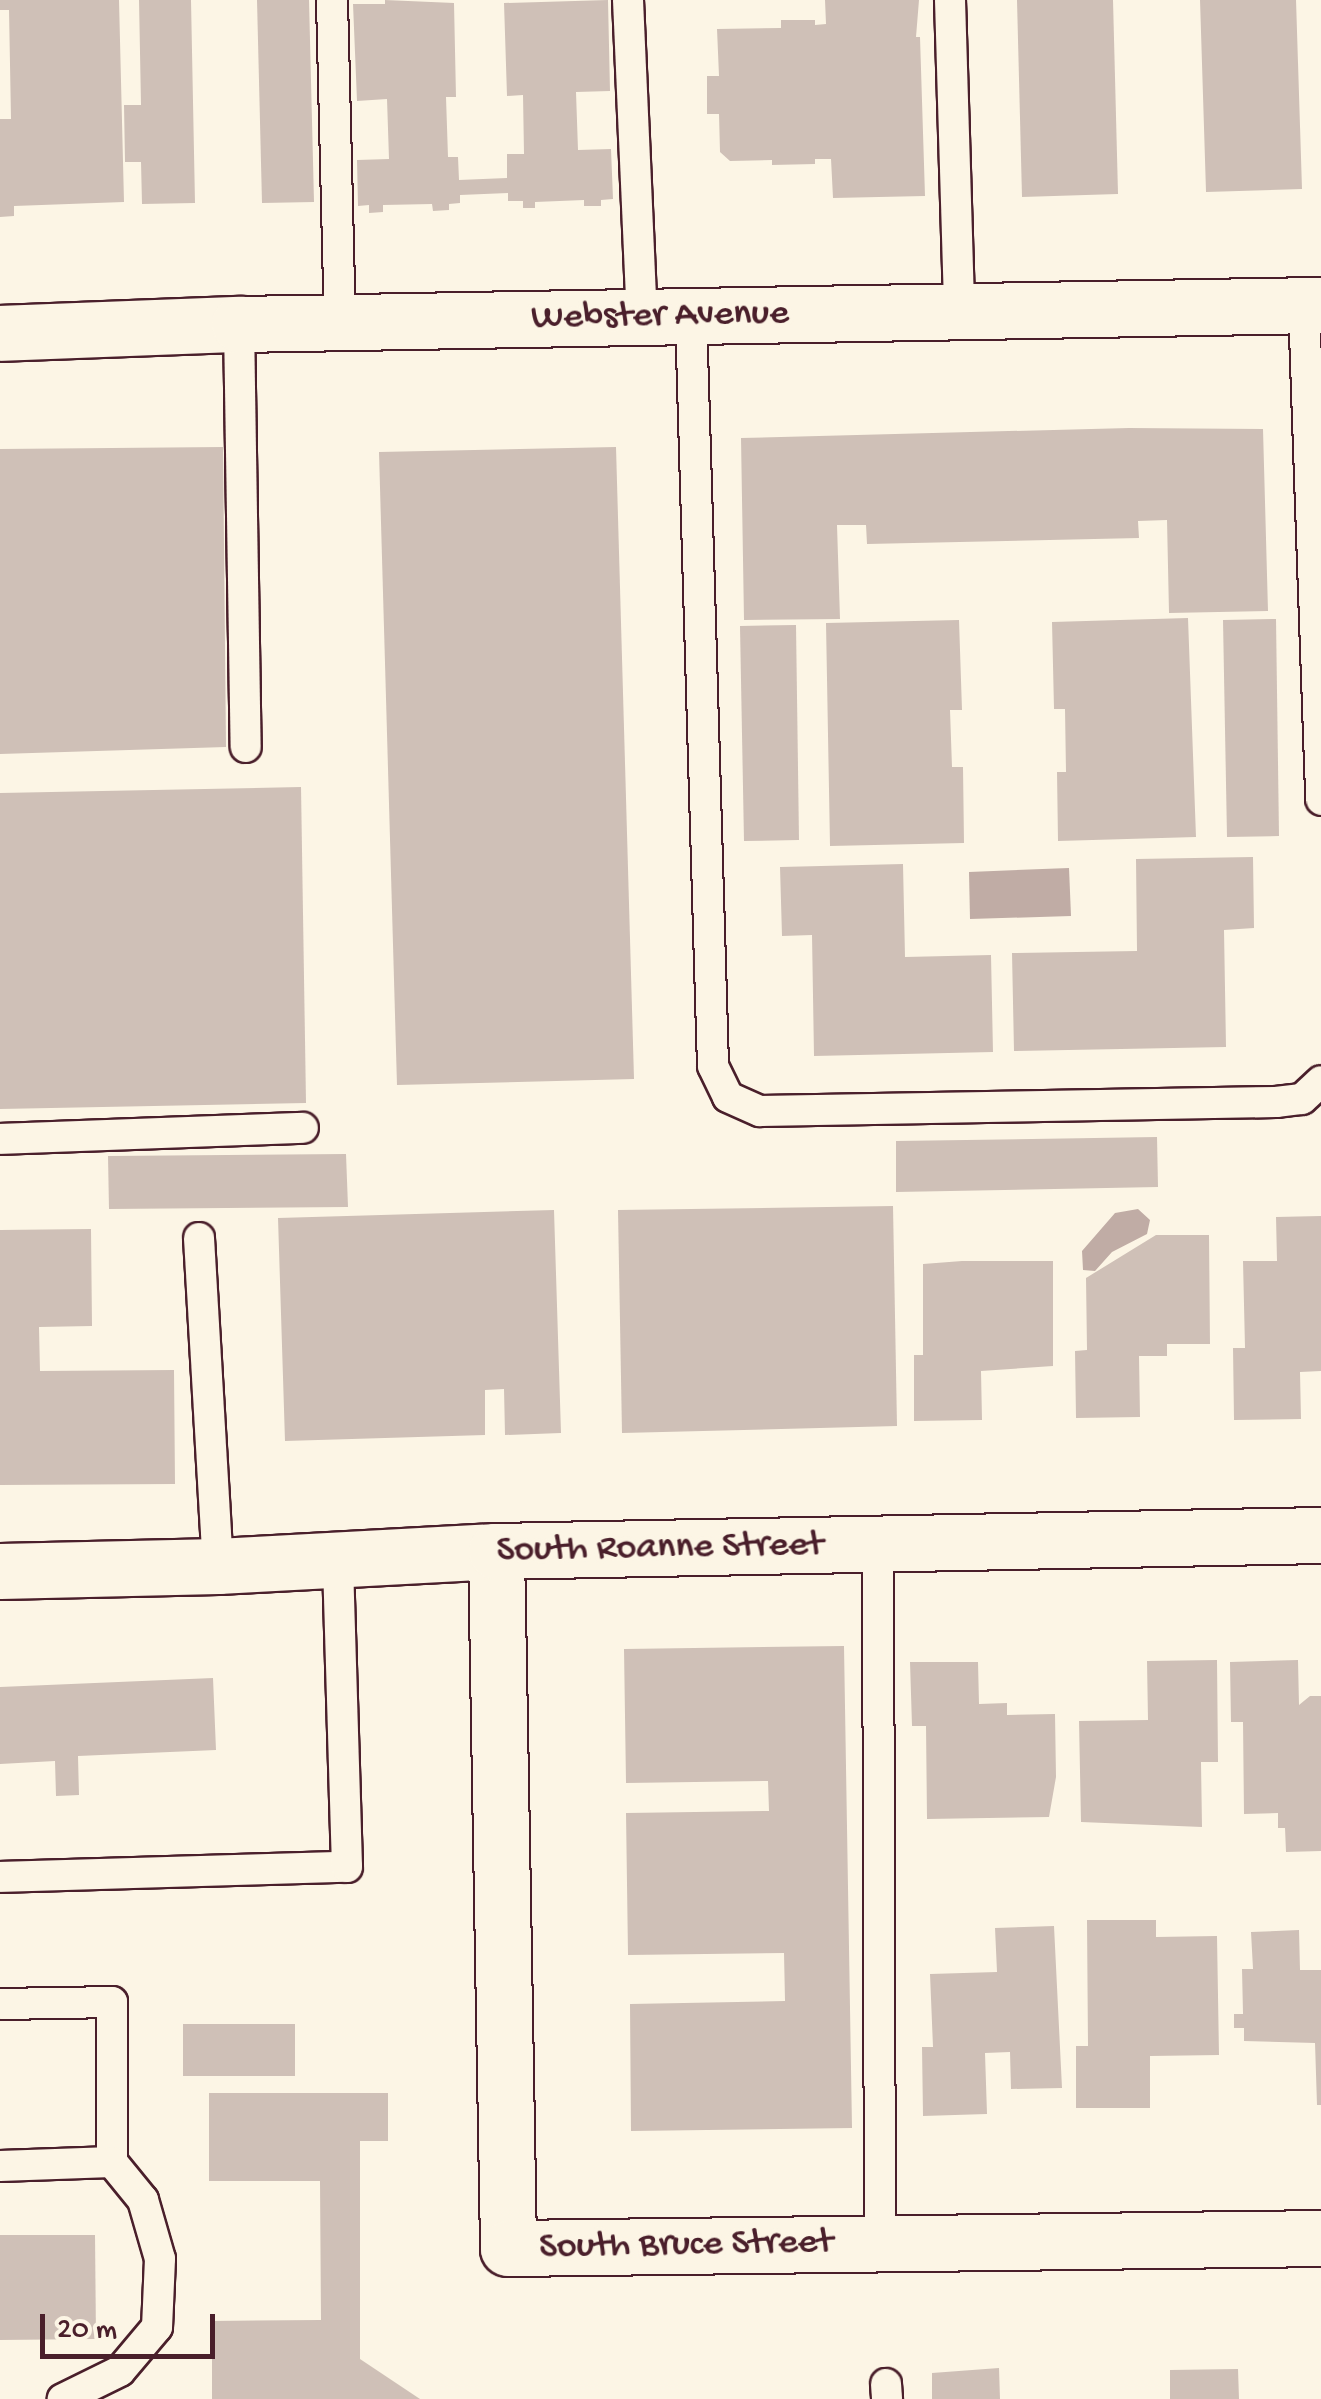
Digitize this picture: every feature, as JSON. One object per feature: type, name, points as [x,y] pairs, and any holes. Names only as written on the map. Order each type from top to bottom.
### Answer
[{"type":"street","name":"Webster Avenue","points":[[0,333],[239,324],[1312,305]]},
{"type":"street","name":"South Roanne Street","points":[[0,1571],[218,1566],[496,1552],[1321,1535]]},
{"type":"street","name":"South Bruce Street","points":[[496,1552],[508,2248],[1321,2238]]},
{"type":"lane","points":[[332,0],[340,322]]},
{"type":"lane","points":[[628,0],[667,316],[713,1066],[728,1098],[760,1110],[1276,1102],[1302,1099],[1321,1081]]},
{"type":"lane","points":[[950,0],[960,311]]},
{"type":"lane","points":[[1312,305],[1321,800]]},
{"type":"lane","points":[[239,324],[246,747]]},
{"type":"lane","points":[[0,1139],[303,1128]]},
{"type":"lane","points":[[200,1238],[218,1566]]},
{"type":"lane","points":[[878,1544],[880,2244]]},
{"type":"lane","points":[[0,1877],[347,1867],[338,1560]]},
{"type":"lane","points":[[0,2004],[112,2002],[112,2162],[143,2200],[160,2259],[158,2327],[120,2372],[63,2399]]},
{"type":"lane","points":[[0,2166],[112,2162]]},
{"type":"shaded area","points":[[1069,868],[1071,916],[970,919],[969,872]]},
{"type":"shaded area","points":[[1138,1209],[1150,1220],[1147,1234],[1112,1252],[1095,1271],[1083,1270],[1082,1251],[1115,1213]]},
{"type":"building","points":[[0,0],[119,0],[124,202],[14,206],[14,216],[0,217],[0,119],[11,119],[9,10],[0,10]]},
{"type":"building","points":[[139,0],[191,0],[195,203],[142,204],[141,162],[125,162],[124,105],[141,105]]},
{"type":"building","points":[[257,0],[309,0],[314,202],[262,203]]},
{"type":"building","points":[[385,0],[454,3],[456,97],[446,97],[448,157],[458,157],[459,180],[507,178],[507,154],[524,154],[523,95],[507,96],[504,3],[608,0],[610,91],[576,92],[578,150],[611,149],[613,199],[601,200],[601,206],[584,206],[584,200],[535,202],[535,208],[523,208],[523,201],[508,201],[508,193],[460,195],[460,203],[449,204],[449,210],[433,211],[432,204],[383,205],[383,212],[369,213],[369,205],[358,206],[357,160],[389,159],[387,99],[357,101],[353,4],[385,4]]},
{"type":"building","points":[[825,0],[919,0],[916,37],[920,37],[925,196],[833,198],[831,159],[815,159],[815,164],[772,165],[772,160],[730,161],[720,152],[719,114],[707,114],[707,76],[719,76],[717,29],[781,28],[781,20],[815,20],[815,25],[826,24]]},
{"type":"building","points":[[1017,0],[1113,0],[1118,194],[1022,197]]},
{"type":"building","points":[[1200,0],[1296,0],[1302,189],[1206,192]]},
{"type":"building","points":[[1129,428],[1263,429],[1268,611],[1169,613],[1167,520],[1138,521],[1139,538],[867,544],[866,525],[837,525],[840,619],[744,620],[741,438]]},
{"type":"building","points":[[223,447],[226,747],[0,754],[0,449]]},
{"type":"building","points":[[616,447],[634,1079],[397,1085],[379,452]]},
{"type":"building","points":[[1188,618],[1196,837],[1058,841],[1057,772],[1066,772],[1065,709],[1054,709],[1052,622]]},
{"type":"building","points":[[1276,619],[1279,836],[1227,837],[1223,620]]},
{"type":"building","points":[[959,620],[962,710],[950,710],[952,767],[963,767],[964,843],[830,846],[826,623]]},
{"type":"building","points":[[796,625],[799,840],[744,841],[740,626]]},
{"type":"building","points":[[301,787],[306,1103],[0,1109],[0,793]]},
{"type":"building","points":[[1253,857],[1254,928],[1224,930],[1226,1047],[1014,1051],[1012,953],[1137,951],[1136,859]]},
{"type":"building","points":[[903,864],[905,957],[991,955],[993,1052],[814,1056],[812,935],[782,936],[780,867]]},
{"type":"building","points":[[1157,1137],[1158,1187],[896,1192],[896,1141]]},
{"type":"building","points":[[346,1154],[348,1207],[109,1209],[108,1156]]},
{"type":"building","points":[[893,1206],[897,1426],[622,1433],[618,1210]]},
{"type":"building","points":[[554,1210],[561,1433],[505,1435],[504,1389],[485,1390],[485,1435],[285,1441],[278,1218]]},
{"type":"building","points":[[1321,1216],[1321,1371],[1300,1372],[1301,1419],[1234,1420],[1233,1348],[1245,1348],[1243,1261],[1277,1261],[1276,1217]]},
{"type":"building","points":[[91,1229],[92,1326],[39,1327],[40,1371],[174,1370],[175,1484],[0,1485],[0,1230]]},
{"type":"building","points":[[1156,1235],[1209,1235],[1210,1344],[1167,1344],[1167,1356],[1139,1356],[1140,1417],[1076,1418],[1075,1351],[1087,1350],[1086,1278]]},
{"type":"building","points":[[1053,1261],[1053,1366],[981,1371],[982,1420],[914,1421],[914,1355],[923,1355],[923,1264]]},
{"type":"building","points":[[844,1646],[852,2128],[631,2131],[630,2004],[785,2001],[784,1953],[628,1955],[626,1813],[769,1811],[768,1781],[626,1783],[624,1649]]},
{"type":"building","points":[[1217,1660],[1218,1762],[1201,1762],[1202,1827],[1081,1822],[1079,1721],[1148,1720],[1147,1661]]},
{"type":"building","points":[[1298,1660],[1299,1705],[1310,1696],[1321,1696],[1321,1851],[1286,1852],[1285,1828],[1278,1828],[1278,1813],[1244,1814],[1243,1722],[1231,1722],[1230,1662]]},
{"type":"building","points":[[910,1662],[978,1662],[979,1704],[1007,1703],[1007,1715],[1055,1714],[1056,1777],[1049,1817],[927,1819],[926,1726],[912,1726]]},
{"type":"building","points":[[213,1678],[216,1750],[78,1756],[79,1795],[56,1796],[55,1761],[0,1764],[0,1687]]},
{"type":"building","points":[[1087,1920],[1156,1920],[1156,1937],[1217,1936],[1219,2055],[1150,2056],[1150,2108],[1076,2108],[1076,2046],[1088,2046]]},
{"type":"building","points":[[1054,1926],[1062,2088],[1011,2089],[1010,2052],[985,2053],[987,2114],[923,2116],[922,2047],[933,2047],[930,1974],[997,1972],[995,1928]]},
{"type":"building","points":[[1299,1930],[1300,1970],[1321,1970],[1321,2105],[1317,2105],[1315,2043],[1244,2041],[1244,2028],[1234,2028],[1234,2014],[1243,2014],[1242,1969],[1253,1969],[1251,1932]]},
{"type":"building","points":[[183,2024],[295,2024],[295,2076],[183,2076]]},
{"type":"building","points":[[209,2093],[388,2093],[388,2141],[360,2141],[360,2359],[420,2399],[212,2399],[212,2321],[321,2320],[320,2181],[209,2181]]},
{"type":"building","points":[[0,2235],[95,2235],[96,2339],[0,2340]]},
{"type":"building","points":[[999,2368],[1000,2399],[932,2399],[932,2373]]},
{"type":"building","points":[[1238,2369],[1239,2399],[1170,2399],[1170,2370]]}]
